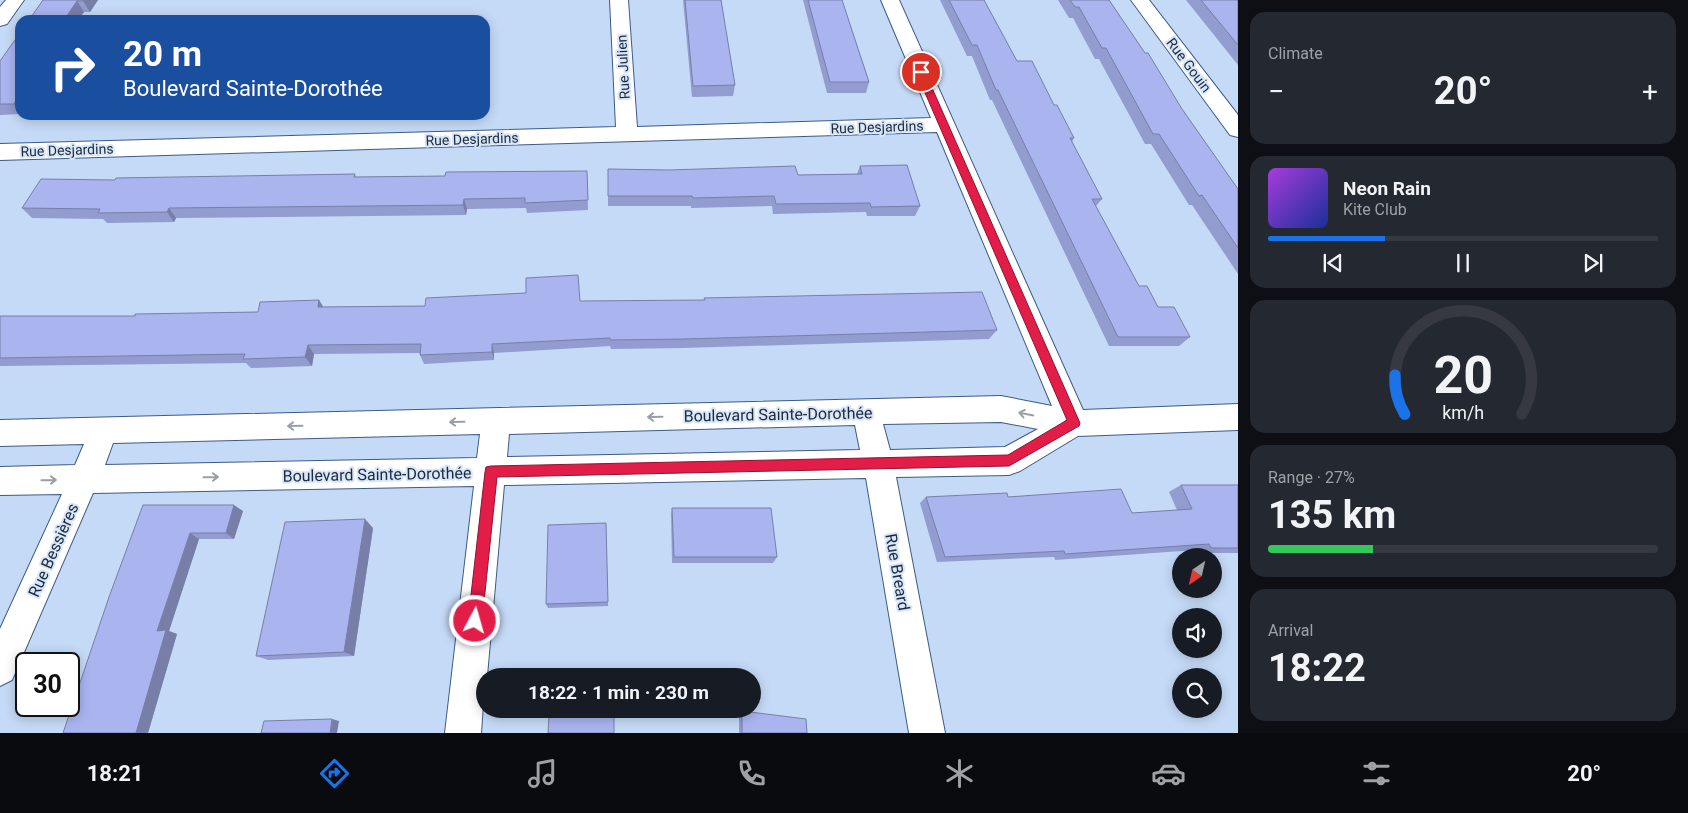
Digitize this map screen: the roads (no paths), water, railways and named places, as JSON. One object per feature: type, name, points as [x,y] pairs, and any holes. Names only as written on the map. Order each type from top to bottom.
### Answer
[{"type":"street","points":[[0,20],[15,0]]},
{"type":"street","name":"Rue Julien","points":[[619,0],[627,134]]},
{"type":"street","points":[[890,0],[1074,423]]},
{"type":"street","name":"Rue Gouin","points":[[1140,0],[1238,130]]},
{"type":"street","name":"Rue Desjardins","points":[[0,152],[944,125]]},
{"type":"street","name":"Boulevard Sainte-Dorothée","points":[[0,433],[1001,409],[1074,423],[1238,417]]},
{"type":"street","name":"Rue Breard","points":[[866,412],[878,463],[927,733]]},
{"type":"street","points":[[463,733],[496,421]]},
{"type":"street","name":"Boulevard Sainte-Dorothée","points":[[0,482],[1009,461],[1074,423]]},
{"type":"street","name":"Rue Bessières","points":[[0,668],[84,480],[104,430]]}]
